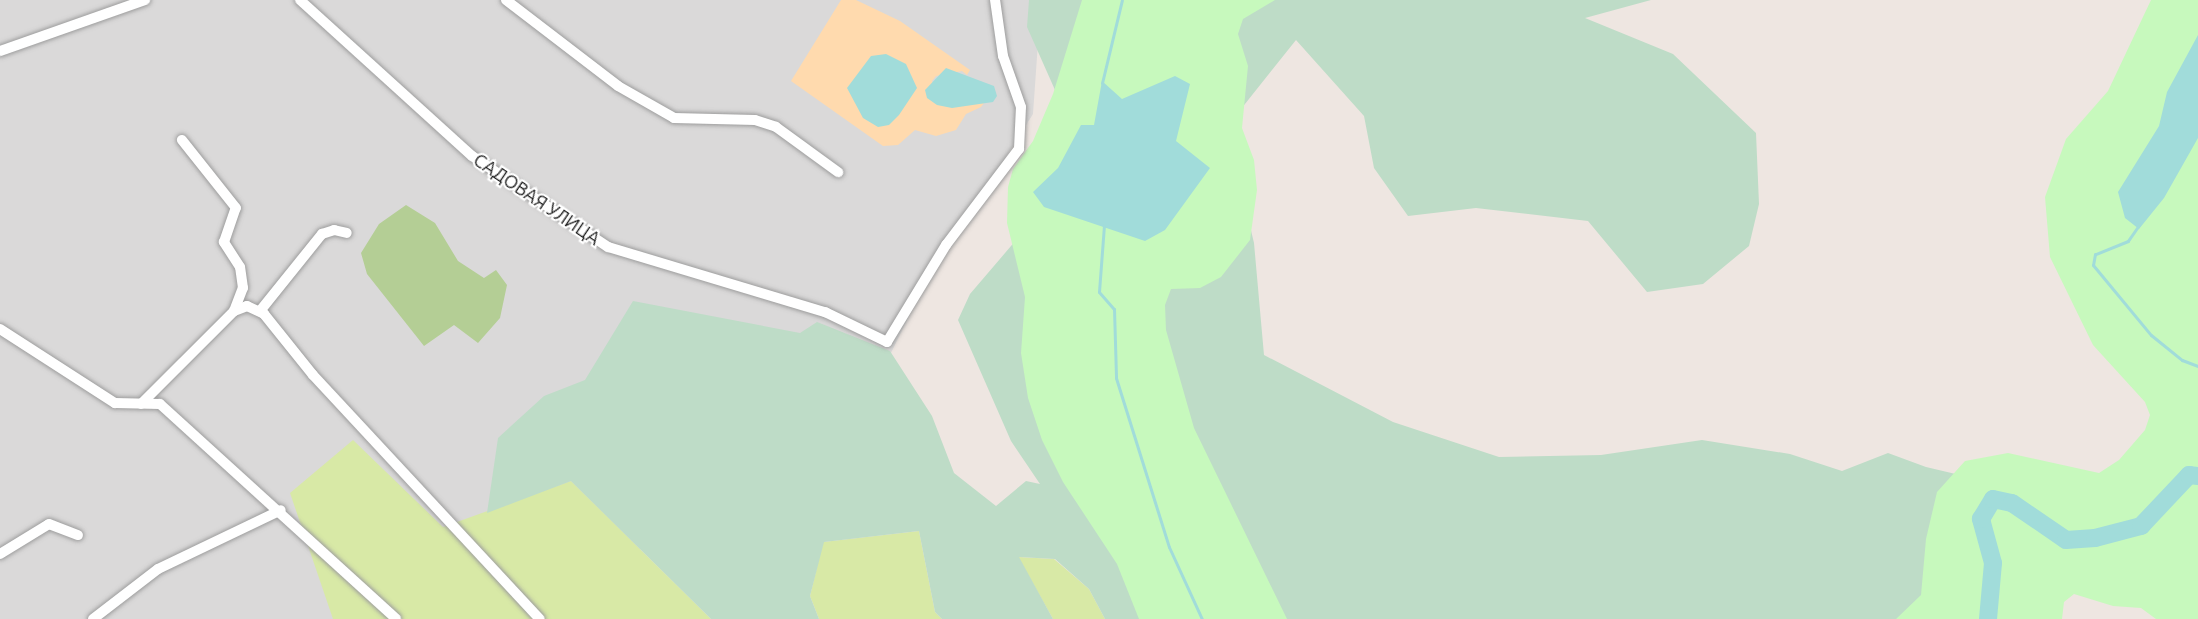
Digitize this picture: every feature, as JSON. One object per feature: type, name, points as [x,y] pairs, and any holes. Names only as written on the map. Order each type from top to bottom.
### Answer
[{"type":"street","points":[[0,51],[145,0]]},
{"type":"street","name":"САДОВАЯ УЛИЦА","points":[[300,0],[472,156],[608,247],[825,312],[887,342],[946,245],[1018,149],[1021,107],[1003,56],[995,0]]},
{"type":"street","points":[[506,0],[618,86],[674,118],[755,120],[776,126],[838,172]]},
{"type":"street","points":[[141,404],[234,311],[243,288],[240,267],[224,242],[236,208],[182,140]]},
{"type":"street","points":[[260,311],[322,234],[334,230],[347,233]]},
{"type":"street","points":[[234,311],[247,306],[260,311],[313,375],[540,619]]},
{"type":"street","points":[[0,329],[115,403],[160,405],[281,510],[396,619]]},
{"type":"street","points":[[93,619],[158,569],[281,510]]},
{"type":"street","points":[[0,554],[49,524],[78,535]]},
{"type":"shaded area","points":[[0,0],[1041,0],[1033,114],[920,294],[887,361],[548,619],[0,619]]},
{"type":"green space","points":[[1029,0],[1651,0],[1585,18],[1673,54],[1756,133],[1759,204],[1749,246],[1703,284],[1647,292],[1588,221],[1476,208],[1408,216],[1374,168],[1364,116],[1296,40],[1241,109],[1244,201],[1254,243],[1264,355],[1393,422],[1499,457],[1601,455],[1702,440],[1790,454],[1842,471],[1888,453],[1926,467],[1981,480],[2021,619],[1105,619],[1089,589],[1055,559],[1019,557],[1053,619],[942,619],[935,612],[919,531],[824,542],[810,596],[819,619],[711,619],[571,481],[487,513],[498,438],[544,396],[585,380],[633,301],[800,333],[817,322],[890,351],[932,416],[954,473],[996,506],[1026,481],[1040,484],[1011,441],[958,320],[970,294],[1023,232],[1059,99],[1027,27]]},
{"type":"green space","points":[[1082,0],[1275,0],[1243,19],[1238,34],[1248,66],[1242,128],[1254,160],[1257,190],[1250,240],[1221,277],[1200,288],[1171,289],[1165,305],[1166,330],[1194,428],[1287,619],[1139,619],[1117,564],[1063,482],[1042,440],[1028,398],[1021,353],[1025,297],[1007,223],[1008,187],[1013,169],[1033,141],[1053,94]]},
{"type":"green space","points":[[2151,0],[2198,0],[2198,619],[2156,619],[2141,608],[2113,606],[2074,594],[2064,602],[2062,619],[1896,619],[1921,595],[1926,539],[1937,492],[1965,461],[2008,453],[2099,473],[2119,460],[2145,430],[2150,415],[2145,402],[2093,345],[2050,257],[2045,197],[2066,139],[2108,91]]},
{"type":"green space","points":[[406,205],[435,223],[458,261],[484,278],[496,270],[507,285],[500,318],[478,343],[454,325],[424,346],[367,274],[361,253],[379,224]]},
{"type":"green space","points":[[353,440],[443,527],[571,481],[711,619],[333,619],[290,493]]},
{"type":"green space","points":[[919,531],[935,612],[942,619],[819,619],[810,596],[823,542]]},
{"type":"green space","points":[[1018,557],[1054,559],[1089,589],[1105,619],[1053,619]]},
{"type":"sand","points":[[841,0],[856,0],[900,21],[970,70],[967,75],[962,71],[936,76],[932,81],[942,106],[984,103],[981,107],[966,114],[956,130],[936,136],[915,130],[898,145],[883,146],[791,81]]},
{"type":"water","points":[[2198,35],[2198,138],[2164,198],[2139,229],[2125,218],[2118,192],[2159,126],[2167,92]]},
{"type":"water","points":[[886,54],[906,64],[917,88],[899,115],[889,125],[878,127],[863,118],[847,88],[871,56]]},
{"type":"water","points":[[946,68],[994,86],[997,96],[993,102],[952,108],[937,105],[927,98],[925,90]]},
{"type":"water","points":[[1175,76],[1190,84],[1176,141],[1210,168],[1165,230],[1145,241],[1044,207],[1033,192],[1058,168],[1081,125],[1094,125],[1102,81],[1122,99]]},
{"type":"waterway","points":[[1102,83],[1122,0]]},
{"type":"waterway","points":[[1104,225],[1099,292],[1114,309],[1116,378],[1169,547],[1202,619]]},
{"type":"waterway","points":[[2139,225],[2128,241],[2095,254],[2093,265],[2151,335],[2182,360],[2198,366]]},
{"type":"waterway","points":[[1988,619],[1993,563],[1981,519],[1993,499],[2012,503],[2066,540],[2095,538],[2141,526],[2189,475],[2198,476]]}]
